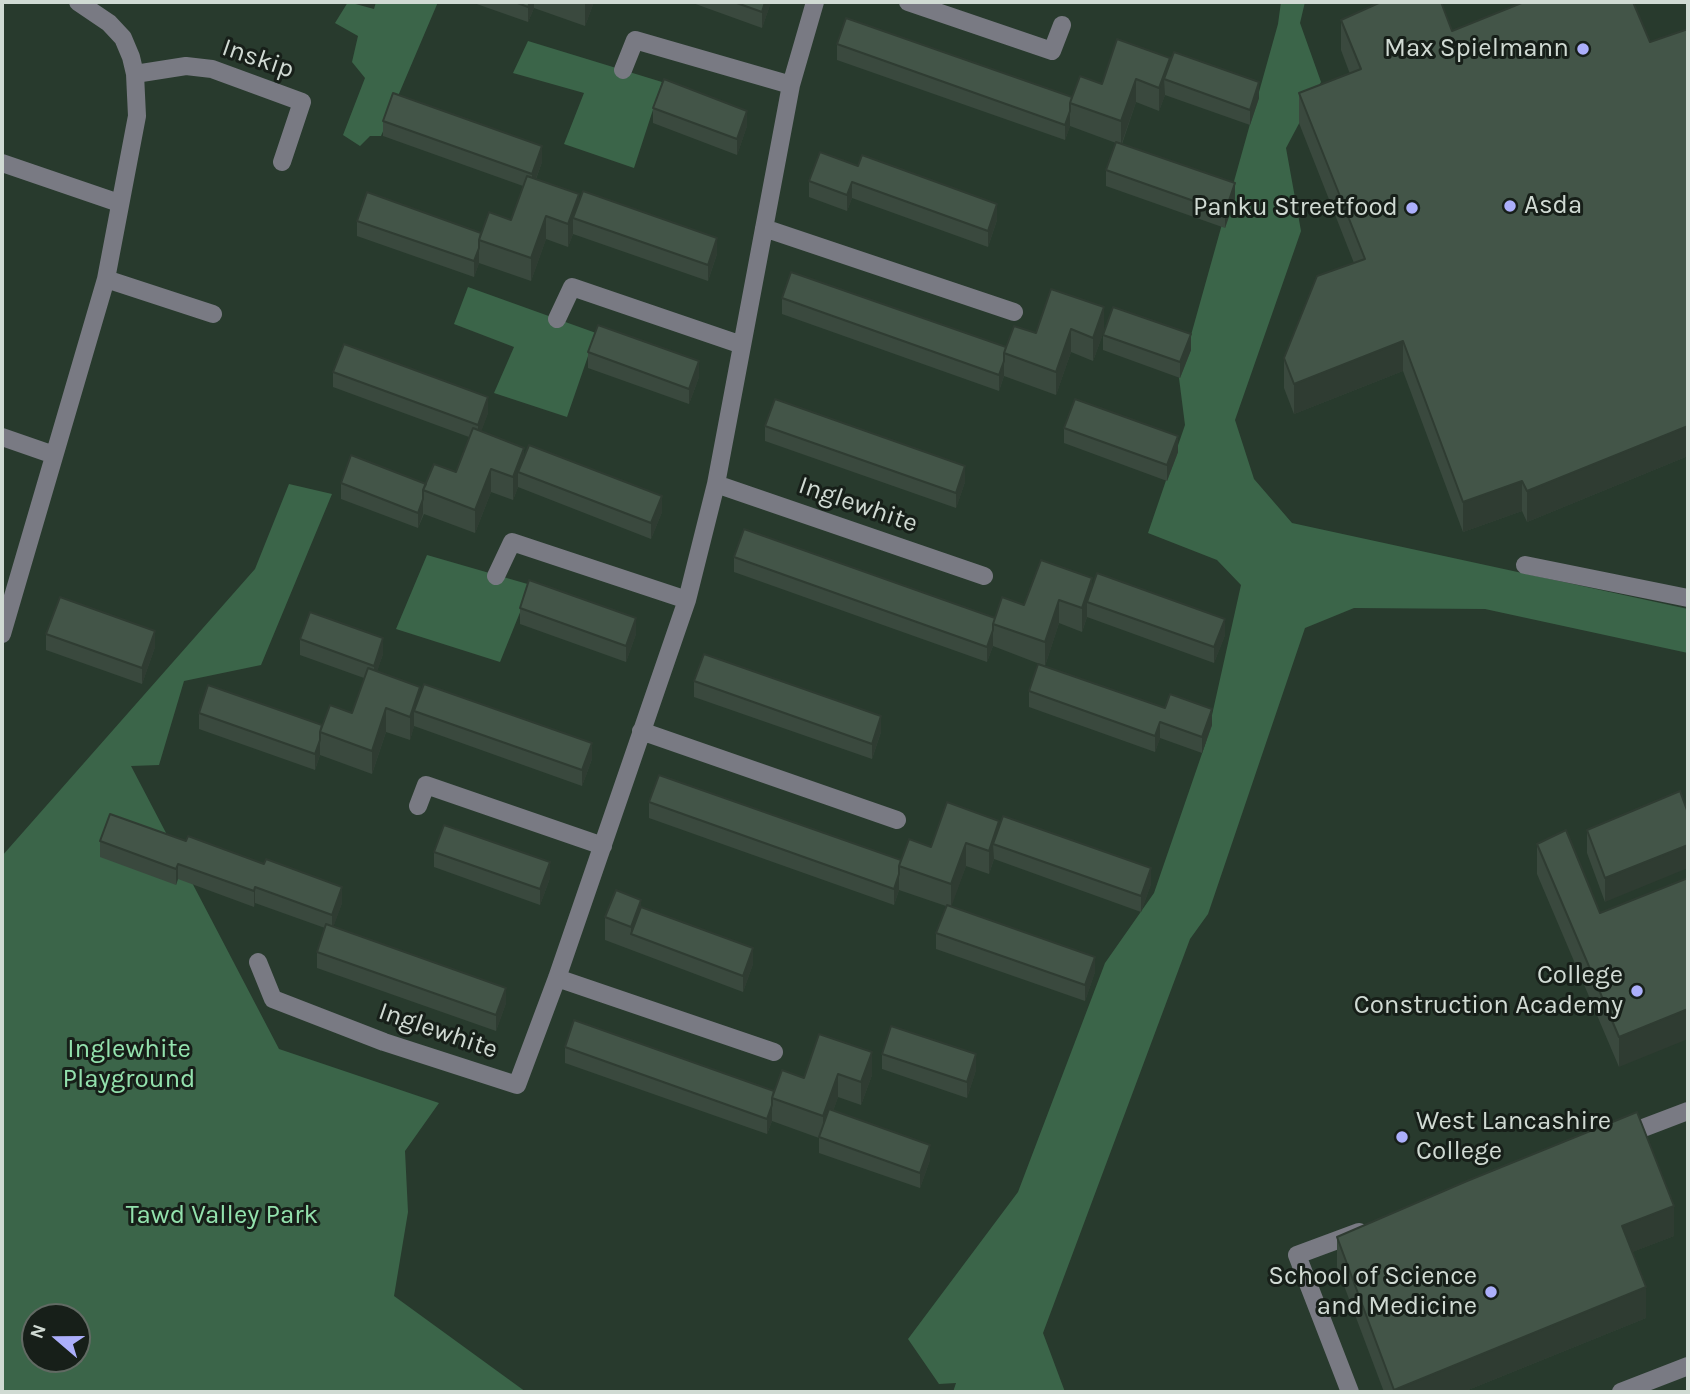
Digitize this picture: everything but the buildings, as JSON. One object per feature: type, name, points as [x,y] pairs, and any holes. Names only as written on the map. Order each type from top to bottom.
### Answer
[{"type":"street","points":[[2,634],[106,279],[137,116],[135,74],[123,38],[109,23],[78,2]]},
{"type":"street","name":"Inglewhite","points":[[258,962],[273,999],[384,1042],[517,1085],[557,978],[687,600],[716,484],[791,85],[815,2]]},
{"type":"street","points":[[908,2],[1052,51],[1062,25]]},
{"type":"street","points":[[623,70],[635,40],[791,85]]},
{"type":"street","name":"Inskip","points":[[135,74],[186,66],[212,69],[302,102],[282,162]]},
{"type":"street","points":[[2,163],[119,203]]},
{"type":"street","points":[[764,228],[1014,312]]},
{"type":"street","points":[[106,279],[214,314]]},
{"type":"street","points":[[557,319],[572,287],[741,345]]},
{"type":"street","points":[[2,437],[54,455]]},
{"type":"street","name":"Inglewhite","points":[[716,484],[984,576]]},
{"type":"street","points":[[496,576],[512,542],[687,600]]},
{"type":"street","points":[[1525,565],[1688,598]]},
{"type":"street","points":[[641,731],[897,820]]},
{"type":"street","points":[[418,806],[426,785],[603,846]]},
{"type":"street","points":[[557,978],[774,1052]]},
{"type":"street","points":[[1610,1140],[1688,1111]]},
{"type":"street","points":[[1350,1392],[1297,1255],[1375,1226]]},
{"type":"street","points":[[1621,1392],[1688,1366]]},
{"type":"green space","points":[[348,2],[374,9],[376,2],[438,2],[381,136],[370,136],[360,146],[343,135],[365,78],[352,62],[358,36],[335,23]]},
{"type":"green space","points":[[1281,2],[1305,2],[1300,23],[1321,82],[1286,148],[1301,231],[1235,420],[1254,479],[1292,523],[1688,609],[1688,653],[1485,609],[1354,608],[1305,628],[1208,914],[1190,939],[1043,1333],[1065,1392],[953,1392],[956,1383],[939,1384],[908,1339],[1018,1192],[1105,963],[1154,893],[1206,742],[1241,585],[1217,560],[1148,533],[1185,425],[1179,378],[1278,24]]},
{"type":"green space","points":[[528,41],[662,82],[634,168],[564,144],[584,93],[513,73]]},
{"type":"green space","points":[[468,287],[596,333],[567,417],[494,393],[514,347],[454,324]]},
{"type":"green space","name":"Tawd Valley Park","points":[[289,484],[332,494],[261,665],[184,681],[159,765],[131,766],[279,1049],[439,1103],[405,1151],[408,1212],[394,1296],[526,1392],[2,1392],[2,856],[255,569]]},
{"type":"green space","points":[[427,555],[531,585],[500,662],[396,629]]},
{"type":"place","name":"Max Spielmann","points":[[1583,49]]},
{"type":"place","name":"Asda","points":[[1510,206]]},
{"type":"place","name":"Panku Streetfood","points":[[1412,208]]},
{"type":"place","name":"College Construction Academy","points":[[1637,991]]},
{"type":"place","name":"West Lancashire College","points":[[1402,1137]]},
{"type":"place","name":"School of Science and Medicine","points":[[1491,1292]]},
{"type":"park label","name":"Inglewhite Playground","points":[[129,1065]]}]
